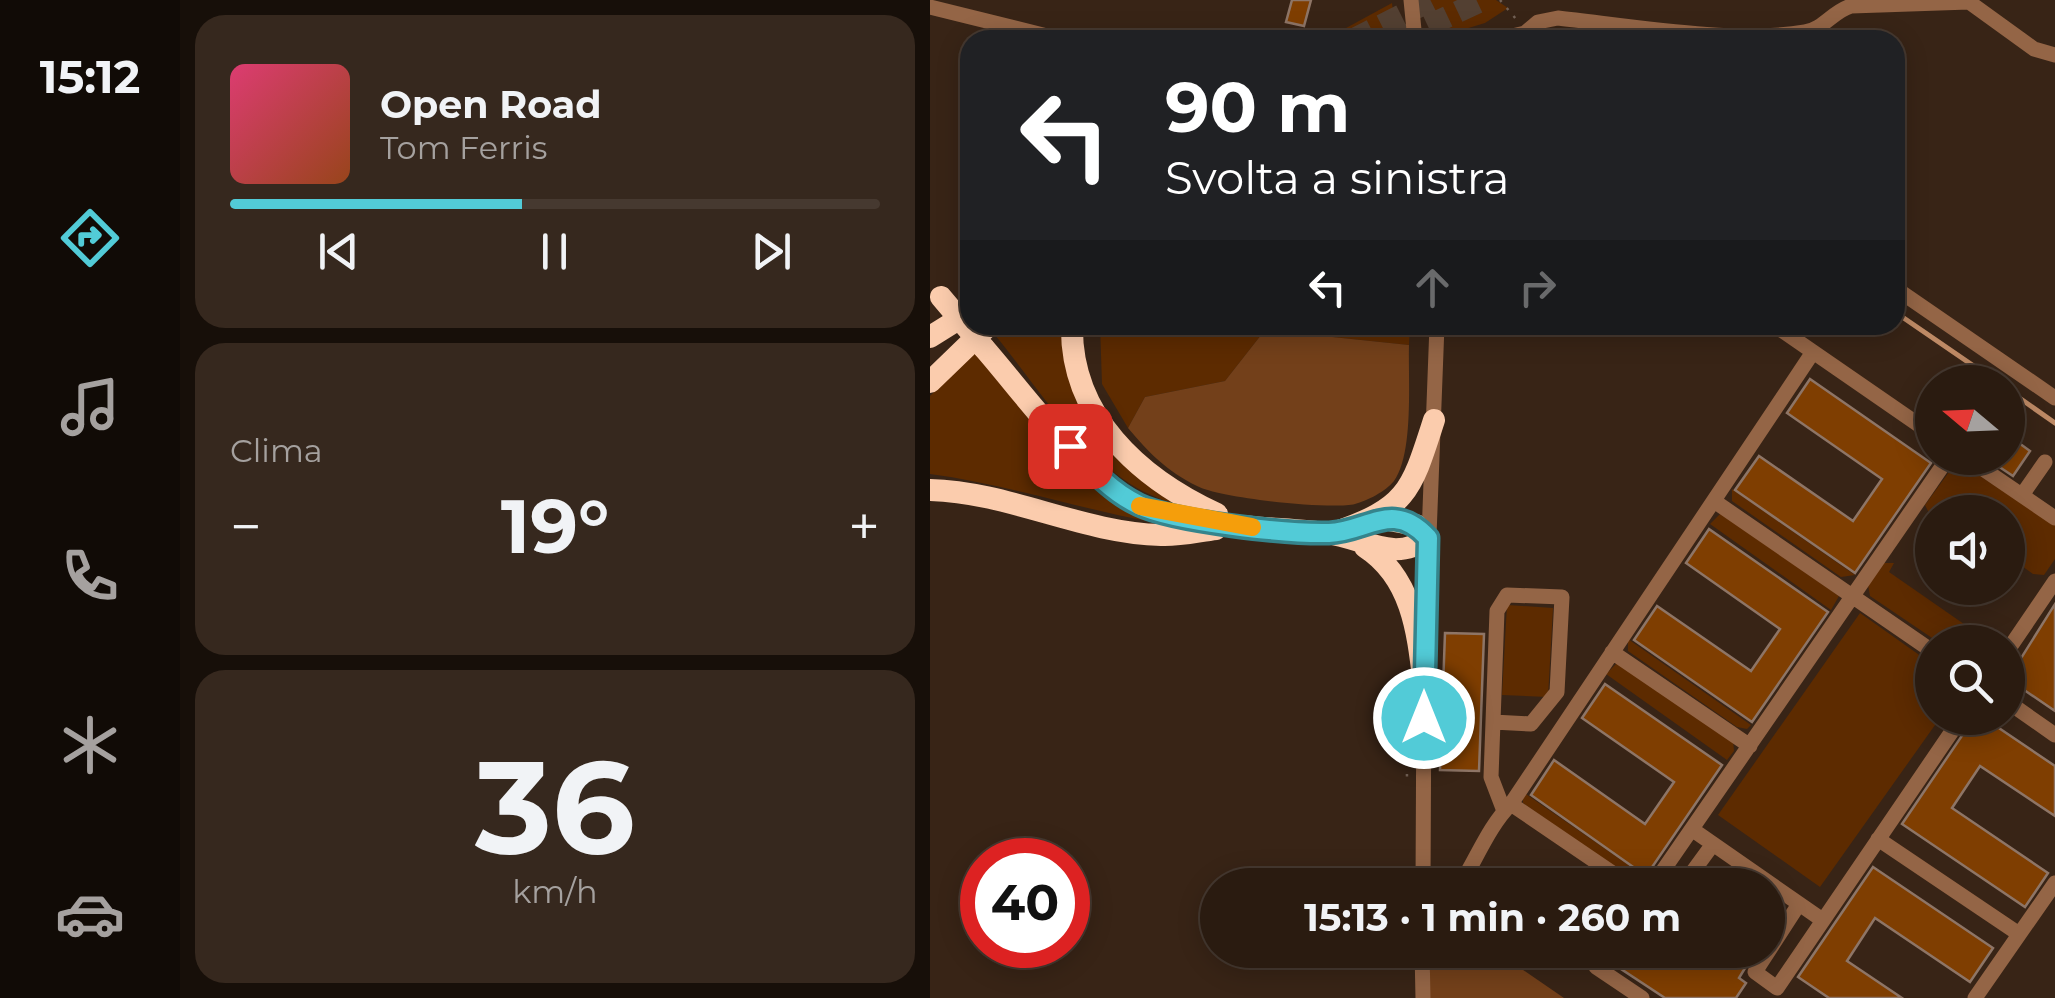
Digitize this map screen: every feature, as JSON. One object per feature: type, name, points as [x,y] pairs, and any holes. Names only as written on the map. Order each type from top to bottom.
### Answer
[{"type":"highway","points":[[936,291],[960,313]]},
{"type":"highway","points":[[930,337],[960,318]]},
{"type":"highway","points":[[930,360],[960,330]]},
{"type":"highway","points":[[1073,335],[1075,359],[1096,420],[1118,448],[1192,503],[1242,526]]},
{"type":"highway","points":[[930,382],[986,336],[1091,470],[1119,494],[1163,513],[1242,526],[1333,533],[1362,545],[1384,560],[1406,594],[1419,636],[1424,686]]},
{"type":"highway","points":[[1333,533],[1378,518],[1398,502],[1415,478],[1434,420]]},
{"type":"highway","points":[[930,490],[975,494],[1084,522],[1162,535],[1242,526]]},
{"type":"highway","points":[[1362,545],[1414,548],[1428,538],[1416,525],[1378,518]]},
{"type":"street","points":[[1411,0],[1415,30]]},
{"type":"street","points":[[1813,30],[1840,9],[1851,6],[1969,2],[2052,58]]},
{"type":"street","points":[[930,7],[1022,30]]},
{"type":"street","points":[[1534,30],[1538,22],[1558,18],[1673,30]]},
{"type":"street","points":[[1905,295],[2055,398]]},
{"type":"street","points":[[1423,868],[1424,686],[1437,335]]},
{"type":"street","points":[[1789,335],[1915,422]]},
{"type":"street","points":[[1471,868],[1814,352]]},
{"type":"street","points":[[1992,475],[2022,495],[2044,462]]},
{"type":"street","points":[[1665,868],[1936,475]]},
{"type":"street","points":[[2025,497],[2055,518]]},
{"type":"street","points":[[1714,501],[1915,640]]},
{"type":"street","points":[[2025,625],[2055,581]]},
{"type":"street","points":[[1493,722],[1531,724],[1557,692],[1562,597],[1507,595],[1497,611],[1493,722],[1491,778],[1508,808],[1603,868]]},
{"type":"street","points":[[1612,652],[1750,746]]},
{"type":"street","points":[[2025,714],[2055,735]]},
{"type":"street","points":[[1777,988],[1949,735]]},
{"type":"street","points":[[1693,830],[1821,919]]},
{"type":"street","points":[[1878,839],[2019,934]]},
{"type":"street","points":[[1695,868],[1713,844]]},
{"type":"street","points":[[1976,998],[2055,883]]},
{"type":"street","points":[[1792,998],[1755,972],[1799,904]]},
{"type":"street","points":[[1422,968],[1422,998]]},
{"type":"street","points":[[1599,968],[1642,998]]},
{"type":"path","points":[[1500,0],[1524,30]]},
{"type":"shaded area","points":[[1427,0],[1496,0],[1508,8],[1485,23],[1462,30],[1446,30],[1437,25]]},
{"type":"shaded area","points":[[1392,3],[1395,30],[1342,30]]},
{"type":"shaded area","points":[[995,335],[1062,335],[1073,387],[1097,432],[1133,468],[1182,505],[1125,480],[1099,460],[1054,412]]},
{"type":"shaded area","points":[[1100,335],[1261,335],[1225,381],[1145,397],[1128,428],[1102,384]]},
{"type":"shaded area","points":[[1261,335],[1313,335],[1409,345],[1405,453],[1394,481],[1355,504],[1275,502],[1227,495],[1197,486],[1168,468],[1128,428],[1145,397],[1225,381]]},
{"type":"shaded area","points":[[1313,335],[1410,335],[1409,345]]},
{"type":"shaded area","points":[[976,350],[1152,522],[930,474],[930,396]]},
{"type":"shaded area","points":[[1947,475],[1978,475],[2009,495],[1932,495]]},
{"type":"shaded area","points":[[1732,489],[1855,575],[1841,577],[1732,501]]},
{"type":"shaded area","points":[[2025,505],[2055,525],[2055,559],[2044,575],[2025,568]]},
{"type":"shaded area","points":[[1721,513],[1839,596],[1831,610],[1710,524]]},
{"type":"shaded area","points":[[1884,563],[1894,563],[1889,572],[1915,590],[1915,605],[1937,605],[1965,625],[1915,626],[1870,596],[1868,585]]},
{"type":"shaded area","points":[[1507,605],[1553,608],[1548,697],[1502,695]]},
{"type":"shaded area","points":[[1860,613],[1915,652],[1915,735],[1928,735],[1820,887],[1718,815]]},
{"type":"shaded area","points":[[1628,639],[1751,725],[1747,729],[1737,727],[1628,651]]},
{"type":"shaded area","points":[[1617,663],[1733,740],[1734,751],[1727,760],[1606,674]]},
{"type":"shaded area","points":[[1523,792],[1633,868],[1615,868],[1523,803]]},
{"type":"shaded area","points":[[1430,968],[1520,968],[1564,998],[1430,998]]},
{"type":"building","points":[[1292,0],[1311,0],[1304,26],[1286,22]]},
{"type":"building","points":[[1810,379],[1915,452],[1915,475],[1923,475],[1855,573],[1735,490],[1759,456],[1853,521],[1882,479],[1787,413]]},
{"type":"building","points":[[1709,529],[1828,612],[1752,722],[1634,640],[1657,606],[1751,671],[1780,629],[1686,563]]},
{"type":"building","points":[[2055,604],[2055,711],[2025,691],[2025,652]]},
{"type":"building","points":[[1445,633],[1484,634],[1479,771],[1440,770]]},
{"type":"building","points":[[1605,684],[1722,765],[1651,868],[1635,868],[1531,795],[1554,760],[1645,824],[1674,782],[1582,718]]},
{"type":"building","points":[[1962,735],[2009,735],[2055,766],[2055,816],[1980,766],[1952,808],[2048,873],[2025,907],[1902,824]]},
{"type":"building","points":[[1873,867],[1993,948],[1970,982],[1875,918],[1847,961],[1902,998],[1829,998],[1798,977]]},
{"type":"building","points":[[1620,968],[1745,968],[1739,978],[1746,983],[1736,998],[1665,998]]},
{"type":"waterway","points":[[1905,319],[1972,365]]},
{"type":"waterway","points":[[2025,402],[2055,423]]},
{"type":"tunnel","points":[[1372,30],[1432,0]]},
{"type":"tunnel","points":[[1419,30],[1483,0]]},
{"type":"slow traffic","points":[[1140,506],[1252,527]]},
{"type":"route","points":[[1070,446],[1119,494],[1163,513],[1242,526],[1333,533],[1378,518],[1416,525],[1428,538],[1424,718]]}]
